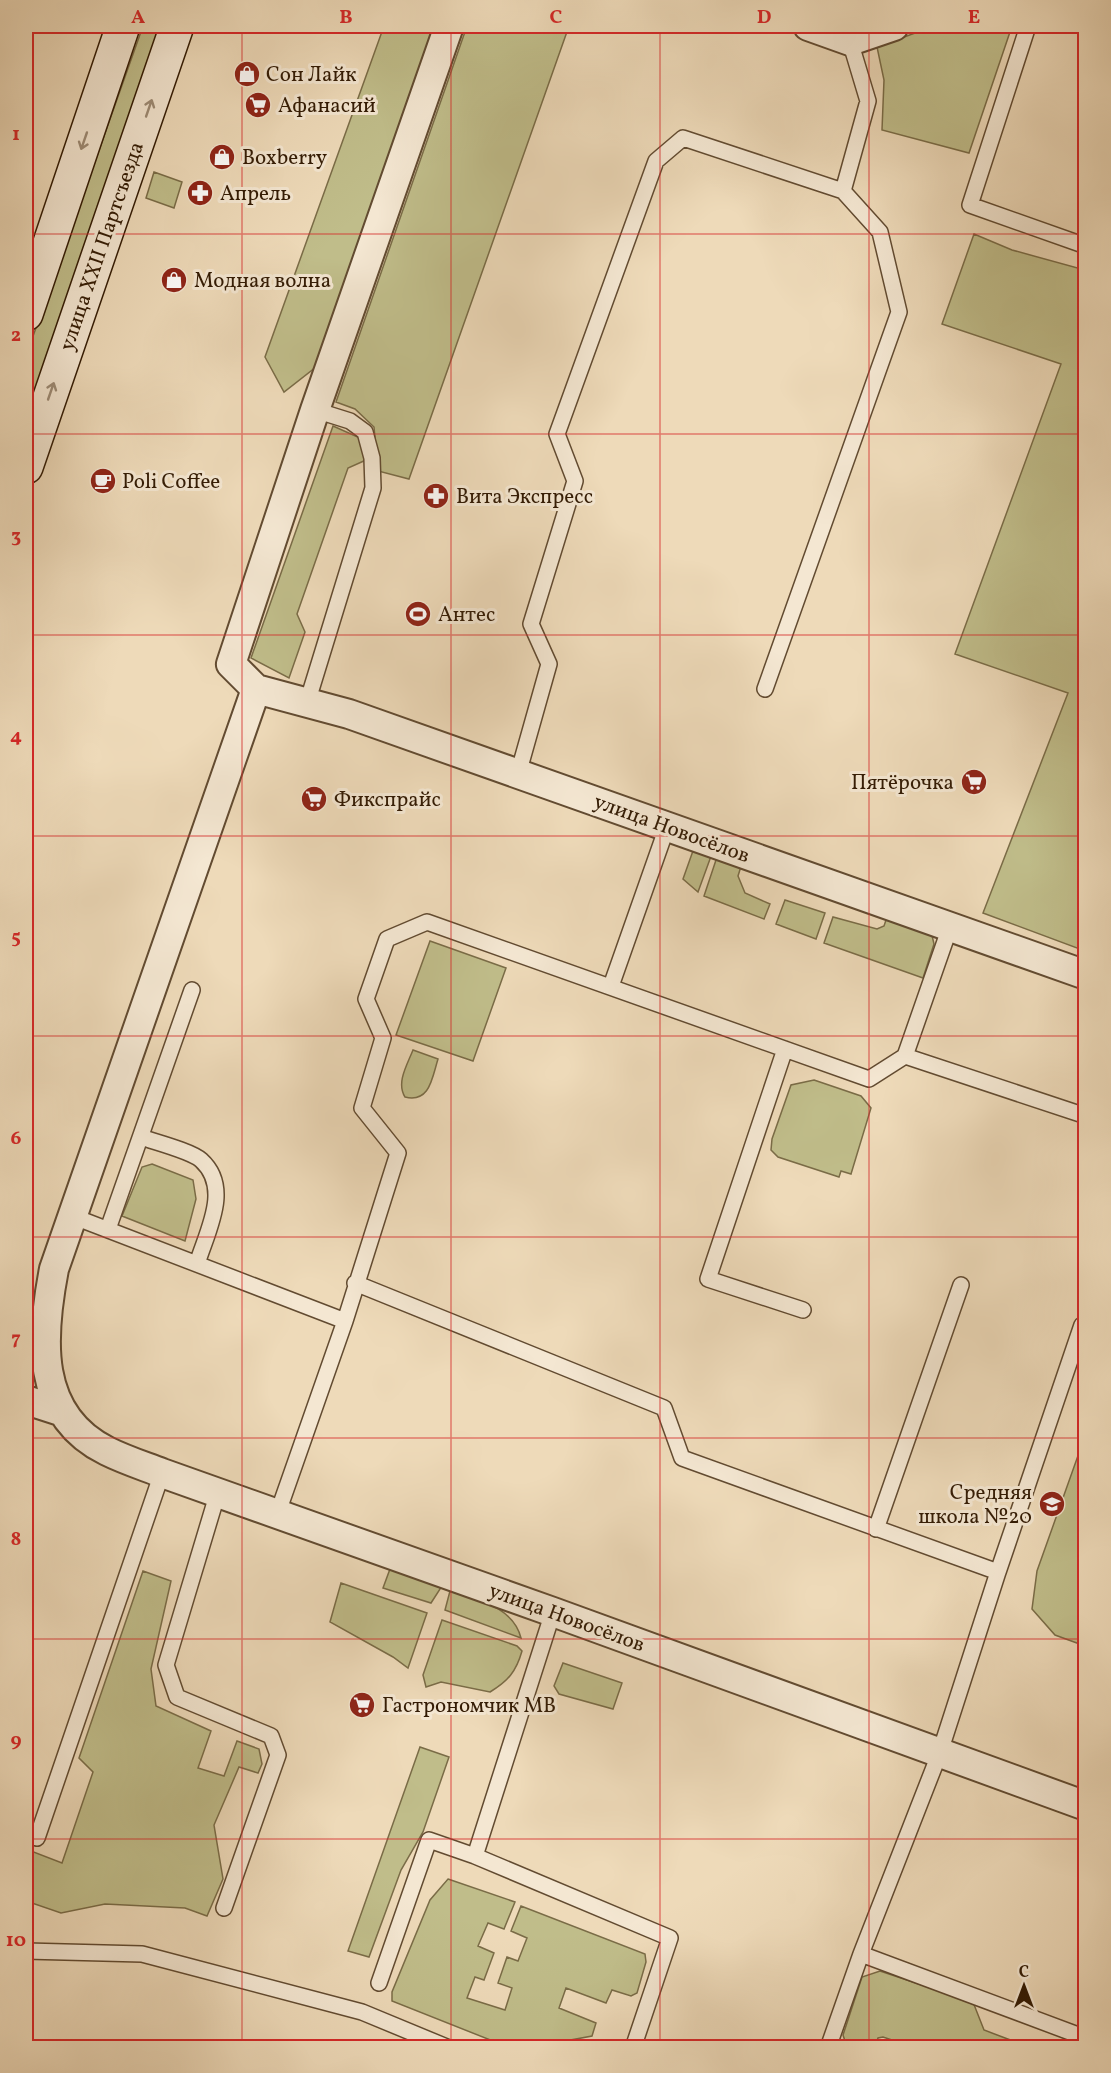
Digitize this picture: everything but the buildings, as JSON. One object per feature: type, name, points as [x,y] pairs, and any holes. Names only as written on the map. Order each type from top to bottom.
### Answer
[{"type":"main road","points":[[26,314],[123,26]]},
{"type":"main road","name":"улица XXII Партсъезда","points":[[26,466],[31,434],[177,26]]},
{"type":"street","points":[[60,1412],[47,1369],[45,1330],[54,1269],[255,689],[231,664],[315,410],[449,26]]},
{"type":"street","points":[[808,26],[850,41],[894,26]]},
{"type":"street","name":"улица Новосёлов","points":[[255,689],[349,714],[1086,975]]},
{"type":"street","points":[[26,1400],[60,1412]]},
{"type":"street","name":"улица Новосёлов","points":[[60,1412],[82,1435],[106,1451],[162,1473],[1086,1806]]},
{"type":"lane","points":[[1028,26],[970,205],[1086,246]]},
{"type":"lane","points":[[843,190],[868,101],[850,41]]},
{"type":"lane","points":[[518,774],[549,664],[531,624],[575,481],[557,434],[656,161],[683,138],[843,190],[880,232],[900,312],[765,689]]},
{"type":"lane","points":[[307,703],[373,488],[372,458],[365,432],[350,421],[315,410]]},
{"type":"lane","points":[[611,986],[667,827]]},
{"type":"lane","points":[[277,1515],[345,1321],[355,1283],[398,1153],[362,1108],[384,1038],[366,999],[387,939],[427,922],[869,1079],[905,1056],[950,927]]},
{"type":"lane","points":[[108,1230],[192,990]]},
{"type":"lane","points":[[785,1048],[708,1279],[803,1310]]},
{"type":"lane","points":[[905,1056],[1086,1116]]},
{"type":"lane","points":[[141,1137],[200,1159],[215,1179],[217,1200],[197,1263]]},
{"type":"lane","points":[[72,1216],[345,1321]]},
{"type":"lane","points":[[355,1283],[664,1408],[682,1458],[998,1572]]},
{"type":"lane","points":[[876,1528],[961,1285]]},
{"type":"lane","points":[[828,2048],[861,1954],[940,1752],[1082,1325]]},
{"type":"lane","points":[[26,1834],[37,1838],[162,1473]]},
{"type":"lane","points":[[218,1492],[166,1665],[177,1697],[271,1736],[278,1755],[224,1908]]},
{"type":"lane","points":[[475,1856],[553,1612]]},
{"type":"lane","points":[[379,1983],[429,1840],[475,1856],[670,1938],[633,2048]]},
{"type":"lane","points":[[26,1951],[142,1954],[362,2012],[449,2048]]},
{"type":"lane","points":[[861,1954],[1086,2038]]},
{"type":"shaded area","points":[[143,26],[161,26],[34,393],[26,389],[26,356]]},
{"type":"shaded area","points":[[384,26],[443,26],[316,367],[284,392],[265,357]]},
{"type":"shaded area","points":[[467,26],[569,26],[409,479],[378,471],[374,427],[355,409],[336,402]]},
{"type":"shaded area","points":[[934,26],[1012,26],[969,153],[882,130],[884,80],[877,47]]},
{"type":"shaded area","points":[[154,172],[182,182],[174,208],[146,198]]},
{"type":"shaded area","points":[[974,234],[1012,250],[1085,270],[1085,951],[983,913],[1068,693],[955,654],[1061,364],[942,324]]},
{"type":"shaded area","points":[[333,426],[360,438],[366,460],[348,468],[297,614],[305,632],[289,678],[251,658]]},
{"type":"shaded area","points":[[694,848],[714,848],[698,892],[683,879]]},
{"type":"shaded area","points":[[719,851],[743,860],[738,876],[745,893],[770,904],[764,919],[704,896]]},
{"type":"shaded area","points":[[785,900],[825,913],[816,939],[776,924]]},
{"type":"shaded area","points":[[888,914],[931,931],[934,944],[923,978],[824,943],[833,917],[877,929],[884,926]]},
{"type":"shaded area","points":[[430,941],[506,968],[473,1061],[396,1035]]},
{"type":"shaded area","points":[[413,1050],[438,1059],[429,1087],[425,1093],[413,1098],[405,1097],[402,1080]]},
{"type":"shaded area","points":[[814,1080],[861,1096],[871,1108],[851,1174],[841,1171],[839,1177],[778,1157],[771,1150],[772,1139],[791,1085]]},
{"type":"shaded area","points":[[152,1164],[193,1180],[196,1199],[185,1241],[122,1216],[142,1167]]},
{"type":"shaded area","points":[[1085,1436],[1086,1646],[1055,1635],[1032,1609],[1037,1571]]},
{"type":"shaded area","points":[[390,1569],[442,1586],[431,1603],[383,1588]]},
{"type":"shaded area","points":[[143,1571],[171,1581],[151,1669],[156,1706],[211,1731],[198,1768],[224,1776],[237,1741],[259,1749],[262,1764],[258,1773],[239,1767],[214,1825],[223,1879],[207,1916],[185,1908],[105,1904],[61,1913],[26,1901],[26,1849],[62,1863],[93,1772],[79,1758]]},
{"type":"shaded area","points":[[341,1583],[427,1613],[408,1668],[393,1657],[330,1622]]},
{"type":"shaded area","points":[[450,1591],[482,1601],[502,1611],[517,1627],[521,1638],[445,1610]]},
{"type":"shaded area","points":[[442,1620],[517,1646],[522,1651],[517,1665],[502,1684],[490,1692],[441,1682],[426,1687],[423,1675]]},
{"type":"shaded area","points":[[563,1663],[622,1683],[613,1709],[559,1694],[554,1686]]},
{"type":"shaded area","points":[[420,1747],[449,1757],[423,1832],[401,1870],[369,1957],[348,1951]]},
{"type":"shaded area","points":[[448,1879],[515,1902],[504,1929],[488,1923],[478,1946],[494,1953],[484,1980],[475,1977],[467,1998],[505,2010],[512,1988],[498,1983],[507,1957],[518,1961],[527,1938],[511,1931],[521,1906],[645,1954],[646,1962],[637,1993],[631,1996],[612,1990],[606,2003],[566,1988],[559,2008],[596,2023],[592,2036],[549,2044],[546,2048],[508,2047],[392,2001],[392,1992],[430,1900]]},
{"type":"shaded area","points":[[880,1971],[973,2002],[984,2030],[1029,2047],[913,2047],[883,2037],[878,2038],[875,2047],[847,2047],[843,2035],[862,1977]]},
{"type":"place","name":"Сон Лайк","points":[[247,74]]},
{"type":"place","name":"Афанасий","points":[[258,105]]},
{"type":"place","name":"Boxberry","points":[[222,157]]},
{"type":"place","name":"Апрель","points":[[200,193]]},
{"type":"place","name":"Модная волна","points":[[174,280]]},
{"type":"place","name":"Poli Coffee","points":[[103,481]]},
{"type":"place","name":"Вита Экспресс","points":[[436,496]]},
{"type":"place","name":"Антес","points":[[418,614]]},
{"type":"place","name":"Пятёрочка","points":[[974,782]]},
{"type":"place","name":"Фикспрайс","points":[[314,799]]},
{"type":"place","name":"Средняя школа №20","points":[[1052,1504]]},
{"type":"place","name":"Гастрономчик МВ","points":[[362,1705]]}]
